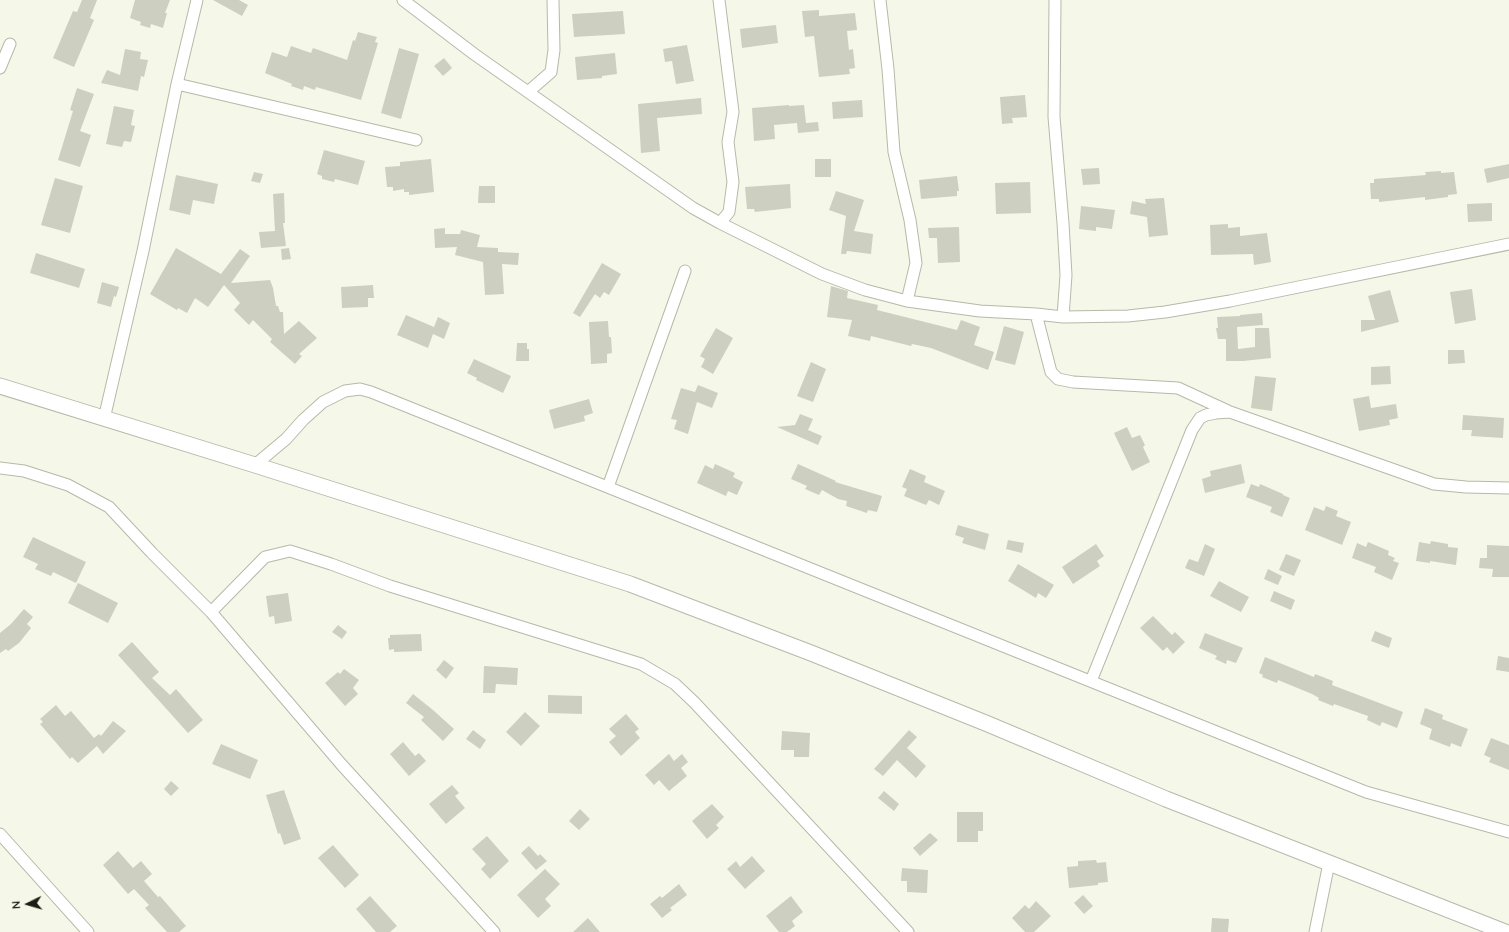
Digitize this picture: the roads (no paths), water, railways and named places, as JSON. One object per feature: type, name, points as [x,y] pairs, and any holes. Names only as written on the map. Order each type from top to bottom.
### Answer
[{"type":"main road","points":[[0,386],[630,584],[819,656],[988,724],[1159,796],[1505,932]]},
{"type":"street","points":[[104,419],[143,251],[177,84],[197,0]]},
{"type":"street","points":[[403,0],[474,54],[693,208],[822,274],[865,290],[907,301],[980,312],[1036,314],[1063,317],[1128,316],[1165,312],[1230,301],[1509,244]]},
{"type":"street","points":[[528,92],[551,72],[554,50],[553,0]]},
{"type":"street","points":[[719,0],[733,112],[728,142],[732,182],[730,204],[729,212],[720,223]]},
{"type":"street","points":[[880,0],[888,69],[894,152],[910,220],[916,263],[907,301]]},
{"type":"street","points":[[1055,0],[1054,117],[1066,275],[1063,317]]},
{"type":"street","points":[[0,68],[10,44]]},
{"type":"street","points":[[177,84],[416,140]]},
{"type":"street","points":[[608,487],[685,271]]},
{"type":"street","points":[[1036,314],[1051,372],[1058,379],[1073,382],[1178,388],[1230,412],[1434,484],[1466,487],[1509,488]]},
{"type":"street","points":[[255,465],[286,440],[303,420],[323,402],[345,391],[360,389],[608,487],[1366,792],[1509,832]]},
{"type":"street","points":[[1091,681],[1192,430],[1200,418],[1206,415],[1216,412],[1230,412]]},
{"type":"street","points":[[0,468],[24,471],[68,485],[109,507],[152,553],[211,612],[341,764],[494,932]]},
{"type":"street","points":[[211,612],[265,557],[290,551],[331,564],[390,586],[641,664],[675,684],[695,703],[908,932]]},
{"type":"street","points":[[0,834],[88,932]]},
{"type":"street","points":[[1315,932],[1328,863]]}]
